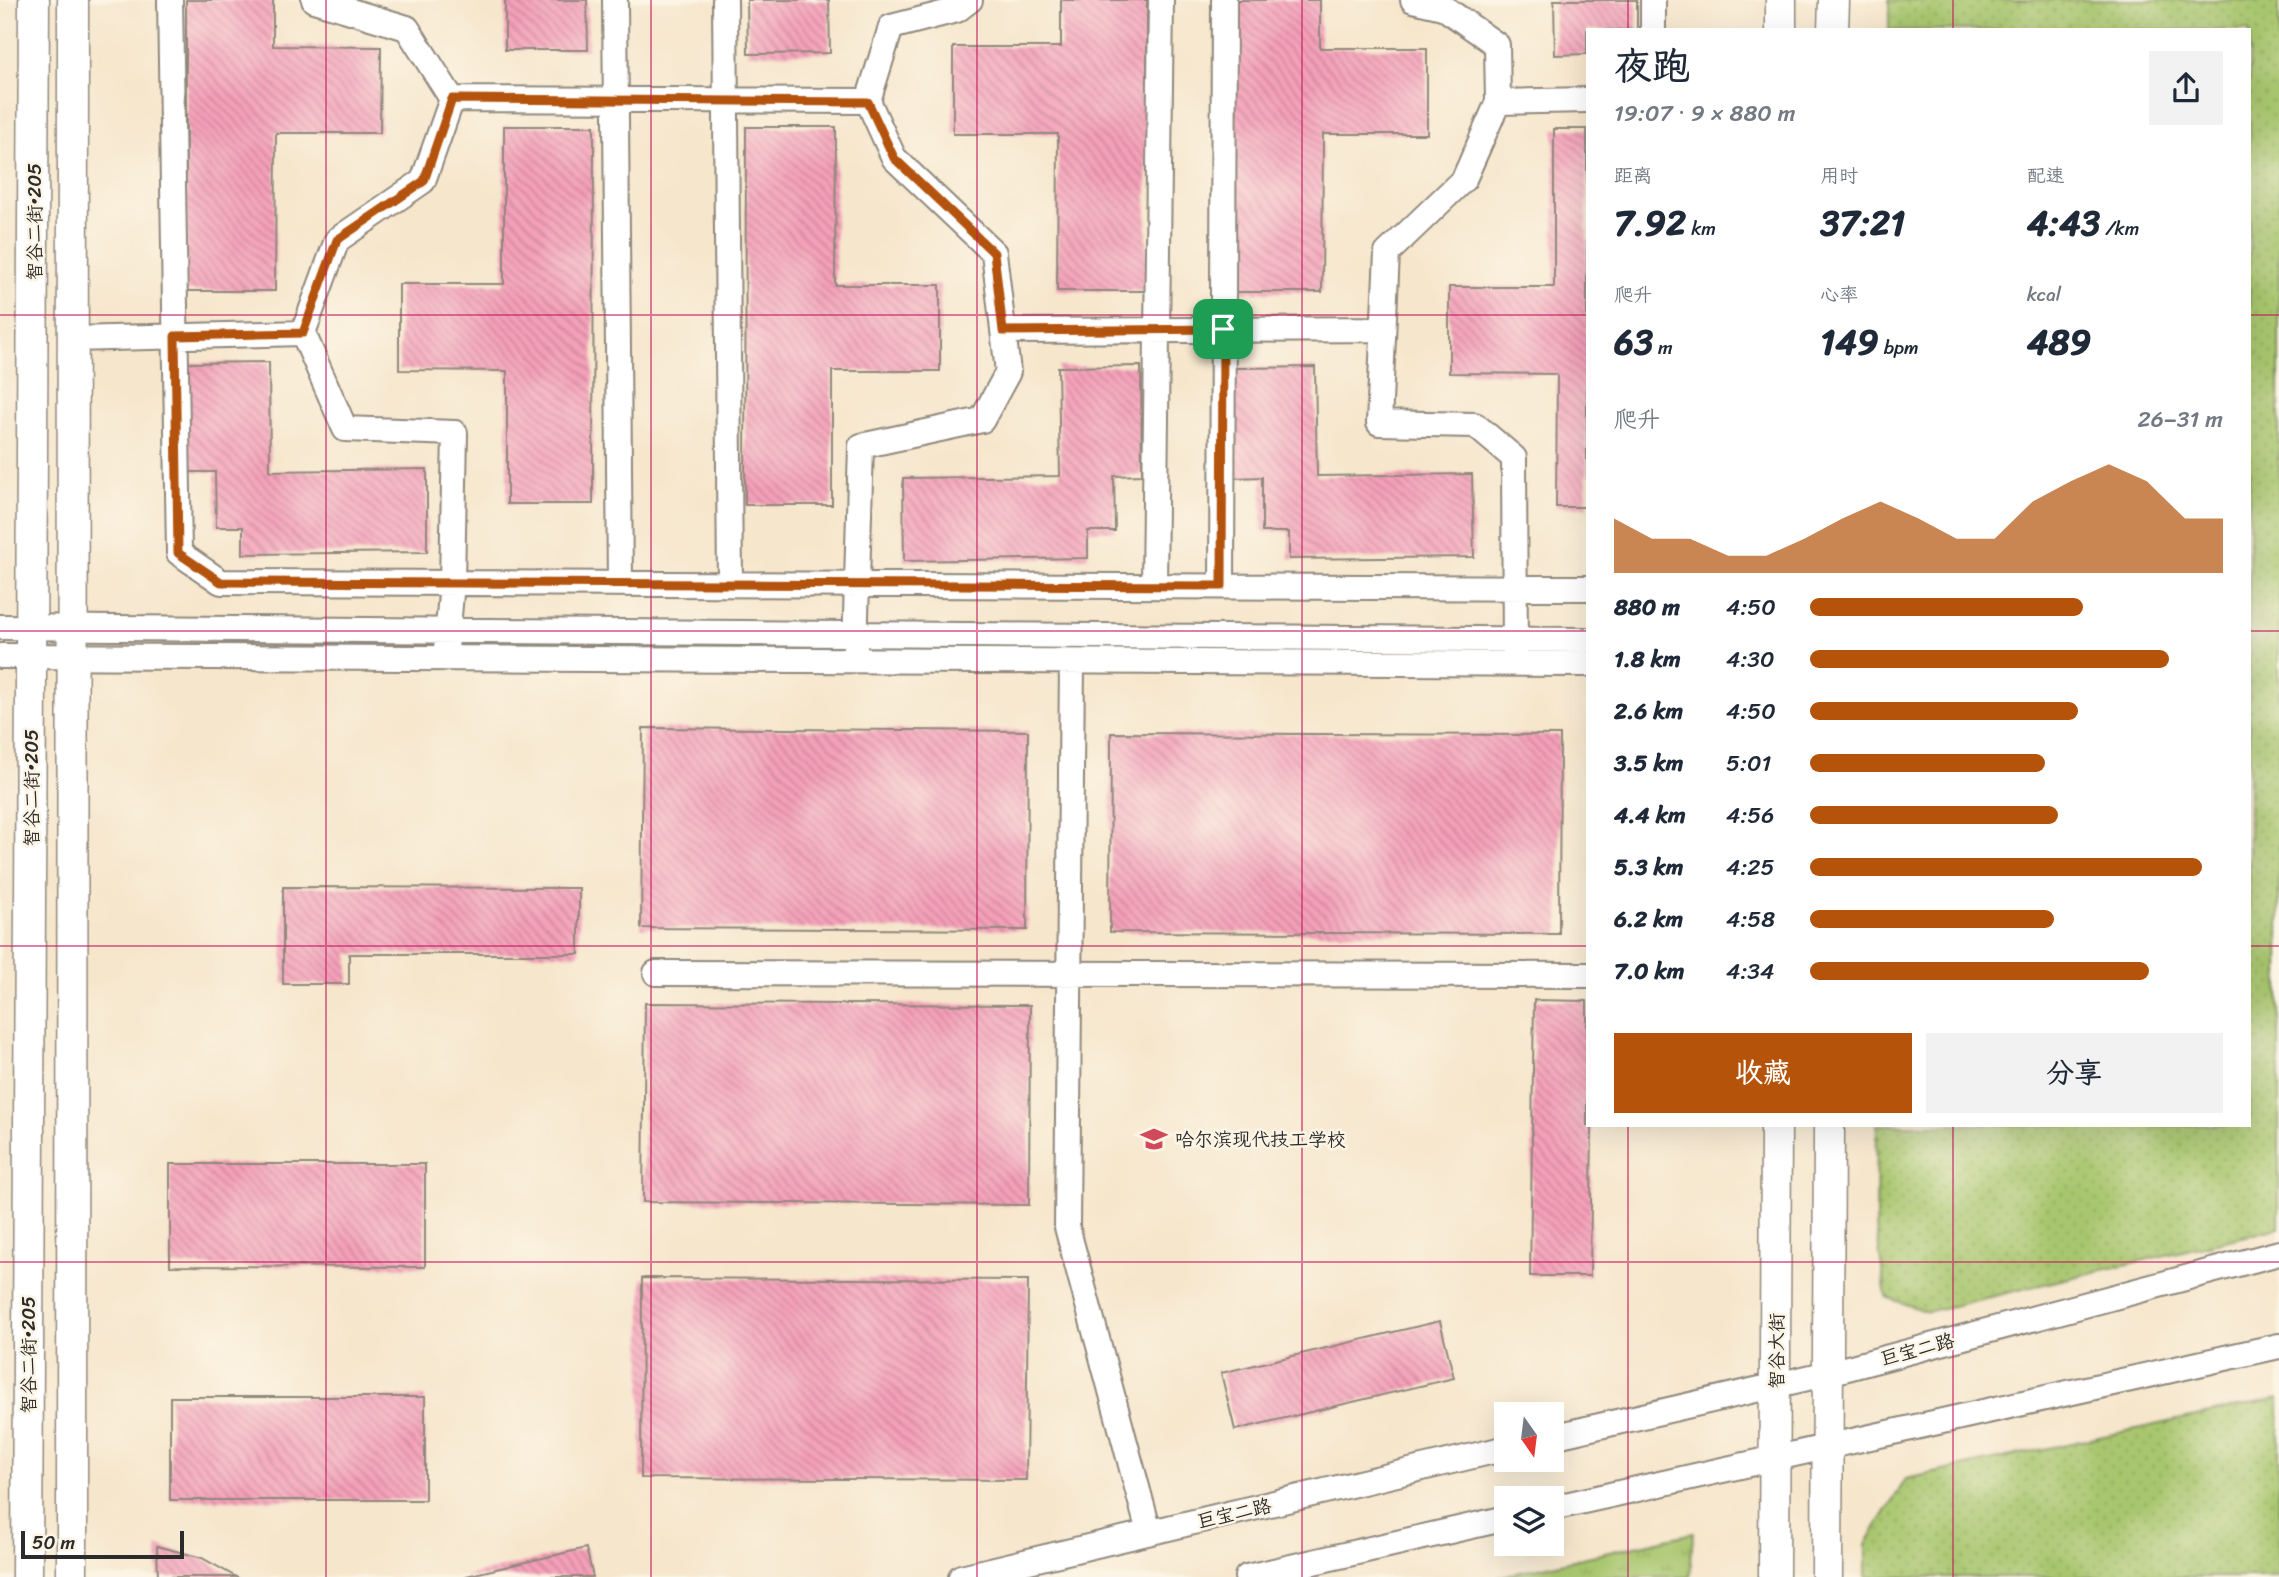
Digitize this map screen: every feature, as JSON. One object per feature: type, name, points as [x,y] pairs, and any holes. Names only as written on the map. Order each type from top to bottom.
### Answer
[{"type":"main road","name":"智谷二街•205","points":[[27,1577],[34,0]]},
{"type":"main road","name":"智谷二街•205","points":[[72,1577],[71,642],[74,0]]},
{"type":"main road","points":[[1781,0],[1781,28]]},
{"type":"main road","points":[[1833,28],[1834,0]]},
{"type":"main road","name":"智谷大街","points":[[1774,1577],[1776,1127]]},
{"type":"main road","points":[[1827,1577],[1829,1127]]},
{"type":"street","points":[[170,0],[178,553],[221,582],[1586,588]]},
{"type":"street","points":[[314,0],[407,28],[452,99]]},
{"type":"street","points":[[615,0],[620,584]]},
{"type":"street","points":[[725,0],[730,584]]},
{"type":"street","points":[[855,662],[861,446],[982,419],[1008,372],[994,253],[894,158],[868,102],[891,27],[957,10],[970,0]]},
{"type":"street","points":[[1154,586],[1161,0]]},
{"type":"street","points":[[1222,586],[1224,0]]},
{"type":"street","points":[[1413,0],[1443,7],[1497,45],[1498,102],[1464,179],[1387,253],[1378,423],[1475,425],[1514,458],[1515,651]]},
{"type":"street","points":[[1653,0],[1653,28]]},
{"type":"street","points":[[452,99],[868,102]]},
{"type":"street","points":[[446,660],[452,583],[455,433],[345,429],[303,333],[337,240],[424,181],[452,99]]},
{"type":"street","points":[[1498,102],[1586,100]]},
{"type":"street","points":[[1003,331],[1383,329]]},
{"type":"street","points":[[73,339],[303,333]]},
{"type":"street","points":[[0,627],[32,642]]},
{"type":"street","points":[[0,656],[32,642],[448,633],[856,636],[1515,651],[1586,664]]},
{"type":"street","points":[[71,642],[446,660],[1072,662],[1515,651],[1586,640]]},
{"type":"street","points":[[1072,662],[1067,1227],[1149,1532]]},
{"type":"street","points":[[656,973],[1586,975]]},
{"type":"street","name":"巨宝二路","points":[[1564,1434],[1829,1373],[2279,1253]]},
{"type":"street","points":[[1564,1505],[2278,1346]]},
{"type":"street","name":"巨宝二路","points":[[961,1577],[1494,1451]]},
{"type":"street","points":[[1247,1577],[1494,1521]]},
{"type":"green space","points":[[1889,0],[2279,0],[2279,1228],[1927,1312],[1886,1297],[1876,1227],[1877,1127],[2251,1127],[2251,28],[1889,28]]},
{"type":"green space","points":[[2279,1398],[2279,1577],[1866,1577],[1866,1544],[1906,1479]]},
{"type":"green space","points":[[1693,1533],[1690,1577],[1498,1577]]},
{"type":"building","points":[[186,0],[273,0],[273,46],[381,47],[380,133],[276,133],[275,291],[186,291]]},
{"type":"building","points":[[505,0],[587,0],[588,50],[505,50]]},
{"type":"building","points":[[747,0],[829,0],[830,53],[748,54]]},
{"type":"building","points":[[1061,0],[1147,0],[1147,291],[1057,291],[1058,134],[953,134],[953,47],[1061,47]]},
{"type":"building","points":[[1233,0],[1320,0],[1320,48],[1427,48],[1427,134],[1323,134],[1322,292],[1233,292]]},
{"type":"building","points":[[1554,0],[1637,0],[1637,28],[1586,28],[1586,54],[1555,55]]},
{"type":"building","points":[[504,126],[594,126],[593,504],[507,504],[507,371],[399,370],[399,284],[504,284]]},
{"type":"building","points":[[746,127],[836,127],[835,285],[940,285],[940,371],[832,371],[832,505],[745,505]]},
{"type":"building","points":[[1554,129],[1586,129],[1586,507],[1556,507],[1557,374],[1449,373],[1449,287],[1554,287]]},
{"type":"building","points":[[269,362],[270,471],[427,469],[427,552],[243,554],[243,527],[216,527],[215,472],[188,472],[187,363]]},
{"type":"building","points":[[1141,366],[1142,475],[1114,476],[1115,531],[1088,531],[1088,558],[904,561],[903,478],[1060,476],[1058,367]]},
{"type":"building","points":[[1315,367],[1317,476],[1472,474],[1474,557],[1289,559],[1289,532],[1262,532],[1262,477],[1234,478],[1233,368]]},
{"type":"building","points":[[643,728],[1028,731],[1027,930],[641,928]]},
{"type":"building","points":[[1111,733],[1560,735],[1559,934],[1110,932]]},
{"type":"building","points":[[283,887],[579,888],[579,954],[349,954],[349,984],[283,984]]},
{"type":"building","points":[[1534,1000],[1586,1001],[1586,1127],[1592,1127],[1590,1276],[1530,1276]]},
{"type":"building","points":[[645,1003],[1030,1005],[1029,1205],[643,1202]]},
{"type":"building","points":[[170,1164],[425,1164],[425,1267],[170,1266]]},
{"type":"building","points":[[642,1278],[1028,1280],[1026,1480],[641,1478]]},
{"type":"building","points":[[1440,1321],[1454,1378],[1235,1430],[1221,1373]]},
{"type":"building","points":[[170,1397],[425,1397],[425,1500],[170,1500]]},
{"type":"building","points":[[157,1546],[202,1558],[236,1577],[158,1577]]},
{"type":"building","points":[[586,1548],[593,1577],[466,1577],[466,1576]]},
{"type":"place","name":"哈尔滨现代技工学校","points":[[1154,1139]]},
{"type":"route","points":[[452,99],[868,102],[894,158],[994,253],[1003,331],[1223,329],[1222,586],[221,582],[178,553],[175,336],[303,333],[337,240],[424,181],[452,99]]}]
